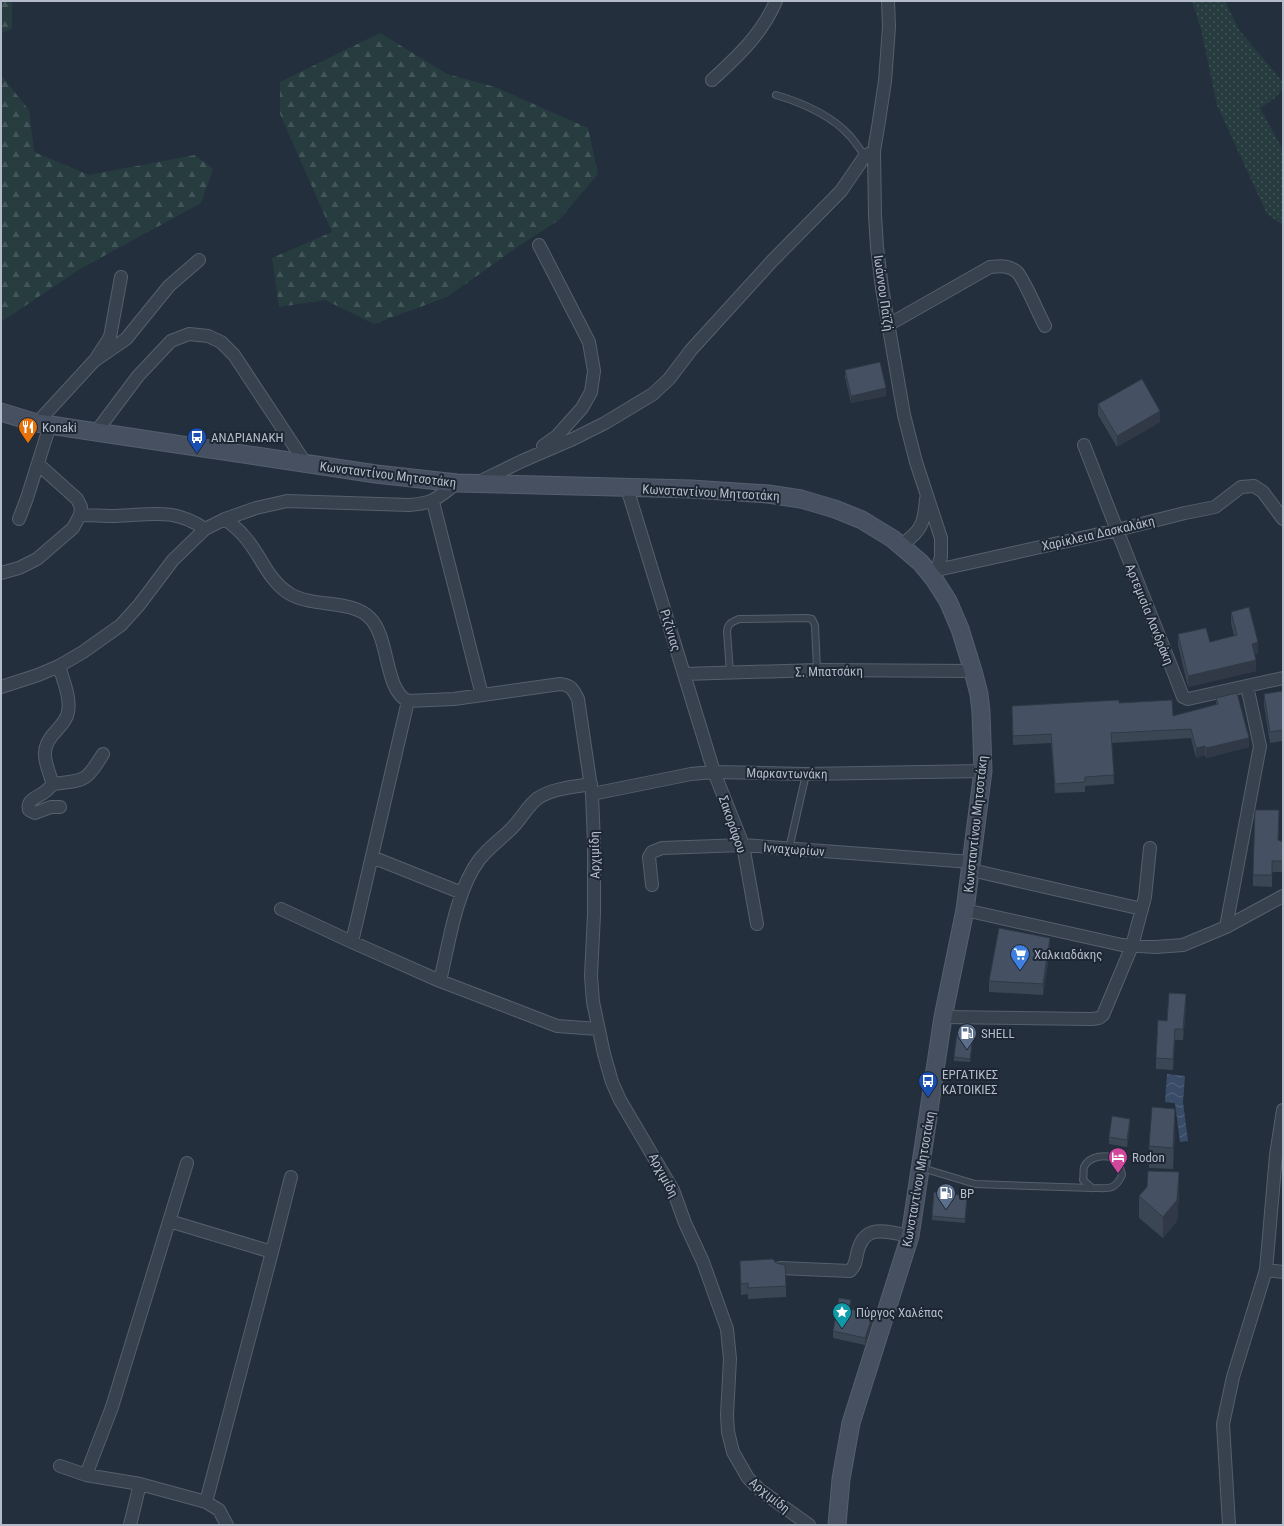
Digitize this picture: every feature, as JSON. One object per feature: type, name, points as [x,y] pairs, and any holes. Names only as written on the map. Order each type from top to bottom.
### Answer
[{"type":"main road","name":"Κωνσταντίνου Μητσοτάκη","points":[[1,412],[44,424],[306,464],[457,483],[691,489],[768,494],[801,499],[835,509],[862,520],[901,545],[936,575],[960,629],[979,694],[983,771],[965,910],[943,1017],[922,1168],[910,1236],[851,1423],[841,1478],[836,1525]]},
{"type":"street","points":[[712,80],[743,51],[759,33],[776,1]]},
{"type":"street","name":"Ιωάννου Παϊζή","points":[[888,1],[889,27],[885,81],[869,153],[882,288],[904,415],[926,494],[940,531],[942,547],[936,575]]},
{"type":"street","points":[[476,483],[605,423],[653,394],[669,379],[691,350],[772,261],[841,191],[869,153]]},
{"type":"street","points":[[522,461],[558,436],[582,408],[591,392],[594,371],[589,342],[539,245]]},
{"type":"street","points":[[94,361],[126,339],[169,286],[199,260]]},
{"type":"street","points":[[888,325],[990,267],[1000,266],[1008,267],[1018,273],[1045,326]]},
{"type":"street","points":[[19,519],[38,464],[44,424],[94,361],[110,337],[121,277]]},
{"type":"street","points":[[96,432],[138,376],[171,341],[189,334],[208,336],[221,342],[234,355],[306,464]]},
{"type":"street","name":"Αρτεμισία Λανδράκη","points":[[1084,445],[1183,697],[1188,699],[1247,686]]},
{"type":"street","points":[[1,573],[19,568],[37,559],[73,528],[80,515],[81,507],[77,499],[38,464]]},
{"type":"street","points":[[1,686],[38,675],[58,666],[84,652],[121,625],[139,605],[172,560],[205,529],[225,519],[256,508],[288,501],[409,505],[433,502],[457,483]]},
{"type":"street","name":"Χαρίκλεια Δασκαλάκη","points":[[936,575],[1185,513],[1215,507],[1241,487],[1254,486],[1263,492],[1283,519]]},
{"type":"street","name":"Ριζίνιας","points":[[627,488],[714,772]]},
{"type":"street","points":[[901,545],[911,539],[920,529],[924,518],[926,494]]},
{"type":"street","points":[[225,519],[244,536],[270,576],[290,594],[314,603],[354,608],[369,617],[376,625],[384,647],[391,675],[398,694],[402,698],[408,701],[454,699],[482,695],[433,502]]},
{"type":"street","points":[[80,515],[115,516],[159,513],[174,515],[193,521],[205,529]]},
{"type":"street","points":[[920,529],[940,531]]},
{"type":"street","points":[[53,784],[44,758],[45,747],[50,736],[65,721],[69,706],[58,666]]},
{"type":"street","name":"Σ. Μπατσάκη","points":[[684,674],[817,670],[973,670]]},
{"type":"street","points":[[1226,927],[1260,746],[1247,686],[1283,678]]},
{"type":"street","name":"Αρχιμίδη","points":[[482,695],[560,684],[573,688],[578,699],[591,789],[594,844],[594,914],[591,976],[593,1002],[598,1029],[612,1082],[620,1100],[673,1190],[703,1262],[727,1329],[730,1359],[726,1415],[733,1452],[748,1478],[760,1490],[809,1525]]},
{"type":"street","points":[[352,942],[408,701]]},
{"type":"street","points":[[60,806],[51,807],[35,813],[29,810],[28,805],[30,801],[46,791],[53,784],[82,780],[91,772],[103,754]]},
{"type":"street","name":"Μαρκαντωνάκη","points":[[440,981],[462,893],[468,878],[480,860],[515,825],[528,808],[538,798],[551,791],[591,789],[714,772],[806,774],[983,771]]},
{"type":"street","name":"Σακοράφου","points":[[714,772],[743,845],[757,924]]},
{"type":"street","name":"Ινναχωρίων","points":[[652,886],[649,857],[652,852],[662,848],[743,845],[971,866],[1142,908]]},
{"type":"street","points":[[943,1017],[1085,1019],[1099,1018],[1103,1015],[1132,946],[1145,897],[1150,848]]},
{"type":"street","points":[[372,857],[462,893]]},
{"type":"street","points":[[965,910],[1132,946],[1156,947],[1183,945],[1226,927],[1283,896]]},
{"type":"street","points":[[281,909],[440,981],[557,1026],[598,1029]]},
{"type":"street","points":[[1229,1525],[1223,1424],[1233,1377],[1266,1270],[1276,1155],[1283,1110]]},
{"type":"street","points":[[86,1475],[114,1399],[187,1163]]},
{"type":"street","points":[[206,1502],[291,1176]]},
{"type":"street","points":[[169,1221],[272,1252]]},
{"type":"street","points":[[780,1268],[850,1271],[854,1267],[860,1242],[867,1234],[871,1232],[881,1232],[910,1236]]},
{"type":"street","points":[[1266,1270],[1283,1272]]},
{"type":"street","points":[[60,1466],[86,1475],[140,1484],[206,1502],[219,1510],[227,1525]]},
{"type":"street","points":[[130,1525],[140,1484]]},
{"type":"lane","points":[[776,95],[804,106],[834,121],[869,153]]},
{"type":"lane","points":[[730,673],[726,631],[727,626],[731,622],[739,619],[812,619],[815,625],[817,670]]},
{"type":"lane","points":[[789,849],[806,774]]},
{"type":"lane","points":[[922,1168],[975,1184],[1092,1188],[1109,1188],[1118,1184],[1122,1175],[1120,1166],[1115,1160],[1104,1156],[1091,1159],[1084,1167],[1083,1180],[1092,1188]]},
{"type":"green space","points":[[1,1],[12,1],[12,29],[1,33]]},
{"type":"green space","points":[[1192,1],[1225,1],[1239,30],[1283,82],[1281,91],[1278,95],[1260,108],[1283,150],[1283,225],[1267,214],[1217,105],[1201,29]]},
{"type":"green space","points":[[380,33],[447,74],[495,87],[588,128],[598,174],[559,220],[516,248],[447,297],[374,324],[325,300],[279,307],[272,258],[332,232],[280,114],[280,82]]},
{"type":"green space","points":[[1,75],[29,110],[34,152],[89,175],[195,155],[213,169],[201,203],[80,269],[1,322]]},
{"type":"water","points":[[1167,1074],[1185,1076],[1183,1102],[1188,1141],[1180,1142],[1175,1103],[1165,1102]]},
{"type":"building","points":[[880,362],[886,388],[851,396],[845,370]]},
{"type":"building","points":[[1142,379],[1160,411],[1117,436],[1098,404]]},
{"type":"building","points":[[1249,607],[1258,642],[1252,644],[1256,660],[1188,676],[1178,634],[1206,628],[1210,642],[1237,635],[1231,612]]},
{"type":"building","points":[[1283,691],[1283,730],[1270,732],[1264,694]]},
{"type":"building","points":[[1237,693],[1249,738],[1206,748],[1205,746],[1196,748],[1191,729],[1111,733],[1114,775],[1085,777],[1085,782],[1055,784],[1051,734],[1013,736],[1012,706],[1119,700],[1119,703],[1172,700],[1173,716],[1218,704],[1216,698]]},
{"type":"building","points":[[1255,810],[1279,810],[1278,840],[1283,842],[1283,861],[1272,861],[1272,875],[1253,875]]},
{"type":"building","name":"Χαλκιαδάκης","points":[[999,928],[1050,938],[1043,984],[989,981]]},
{"type":"building","points":[[1169,993],[1186,994],[1183,1029],[1175,1029],[1173,1059],[1156,1058],[1158,1020],[1167,1021]]},
{"type":"building","points":[[957,1034],[973,1035],[970,1059],[954,1057]]},
{"type":"building","points":[[1152,1107],[1175,1109],[1173,1148],[1149,1146]]},
{"type":"building","points":[[1112,1116],[1130,1119],[1127,1140],[1109,1137]]},
{"type":"building","points":[[1148,1171],[1179,1172],[1177,1200],[1163,1217],[1139,1196],[1147,1187]]},
{"type":"building","points":[[934,1192],[967,1196],[965,1219],[932,1216]]},
{"type":"building","points":[[773,1259],[776,1263],[785,1265],[786,1286],[748,1288],[748,1283],[741,1284],[740,1261]]},
{"type":"building","points":[[839,1298],[851,1300],[849,1309],[873,1314],[865,1338],[833,1331]]},
{"type":"place","name":"Konaki","points":[[28,444]]},
{"type":"place","name":"ΑΝΔΡΙΑΝΑΚΗ","points":[[197,454]]},
{"type":"place","name":"Χαλκιαδάκης","points":[[1020,971]]},
{"type":"place","name":"SHELL","points":[[967,1050]]},
{"type":"place","name":"ΕΡΓΑΤΙΚΕΣ ΚΑΤΟΙΚΙΕΣ","points":[[928,1098]]},
{"type":"place","name":"Rodon","points":[[1118,1174]]},
{"type":"place","name":"BP","points":[[946,1210]]},
{"type":"place","name":"Πύργος Χαλέπας","points":[[842,1329]]}]
